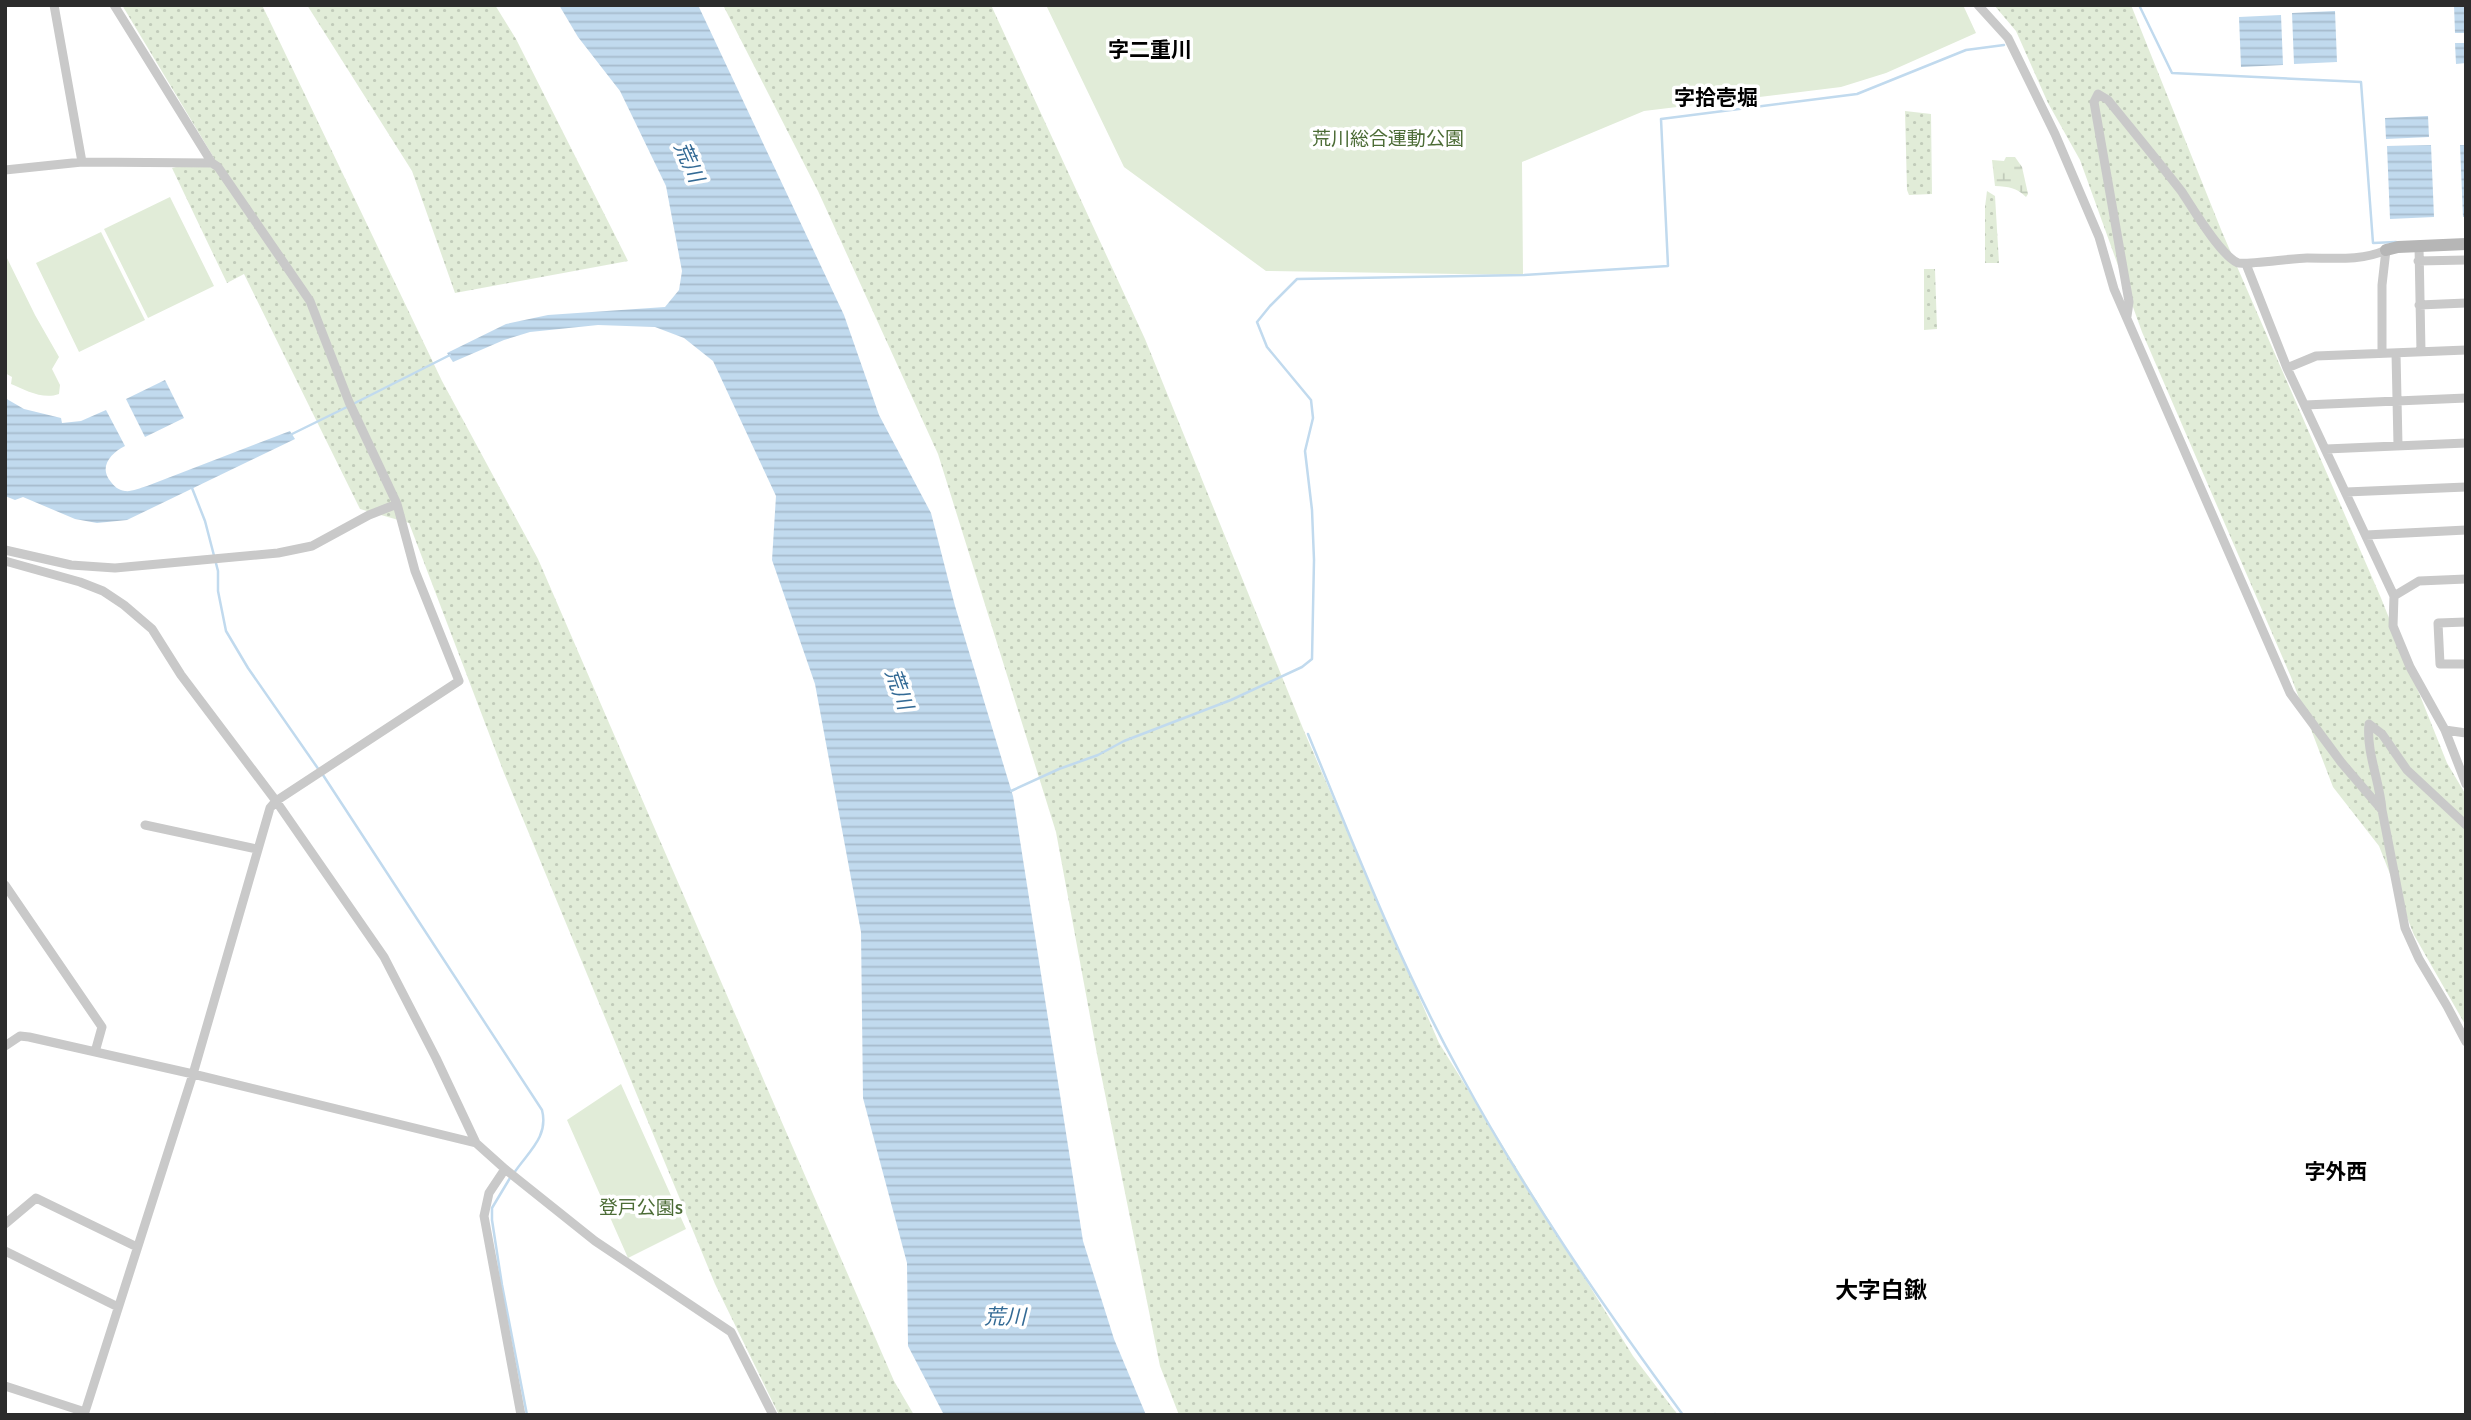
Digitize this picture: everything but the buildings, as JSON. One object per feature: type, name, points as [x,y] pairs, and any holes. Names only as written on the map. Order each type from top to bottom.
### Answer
[{"type":"street","points":[[54,5],[82,162]]},
{"type":"street","points":[[5,1386],[84,1413],[193,1074],[270,808],[276,801],[459,681],[415,571],[397,503],[349,402],[310,300],[218,167],[212,163],[114,5]]},
{"type":"street","points":[[1978,5],[2008,38],[2055,134],[2088,208],[2114,289],[2290,693],[2382,810]]},
{"type":"street","points":[[2127,316],[2129,302],[2094,102],[2098,94],[2108,100],[2232,259],[2246,264],[2289,258],[2365,258],[2396,247],[2466,244]]},
{"type":"street","points":[[5,170],[82,162],[212,163]]},
{"type":"street","points":[[2419,246],[2421,352]]},
{"type":"street","points":[[2382,353],[2382,285],[2386,250]]},
{"type":"street","points":[[2418,261],[2466,260]]},
{"type":"street","points":[[2246,264],[2287,368],[2394,596],[2393,626],[2410,667],[2445,730],[2466,784]]},
{"type":"street","points":[[2419,305],[2466,303]]},
{"type":"street","points":[[2287,368],[2312,357],[2466,350]]},
{"type":"street","points":[[2396,353],[2398,445]]},
{"type":"street","points":[[2305,405],[2466,398]]},
{"type":"street","points":[[2326,449],[2466,443]]},
{"type":"street","points":[[2346,492],[2466,487]]},
{"type":"street","points":[[5,550],[57,563],[115,568],[278,553],[312,546],[397,503]]},
{"type":"street","points":[[2366,535],[2466,530]]},
{"type":"street","points":[[5,561],[94,587],[114,597],[157,635],[181,675],[276,801],[384,957],[476,1143],[615,1256],[731,1332],[773,1415]]},
{"type":"street","points":[[2394,596],[2419,581],[2466,579]]},
{"type":"street","points":[[2466,622],[2438,623],[2440,664],[2466,664]]},
{"type":"street","points":[[2466,825],[2407,770],[2382,734],[2369,724],[2368,737],[2405,928],[2419,959],[2466,1042]]},
{"type":"street","points":[[2445,730],[2466,733]]},
{"type":"street","points":[[145,825],[257,849]]},
{"type":"street","points":[[5,885],[102,1027],[95,1052]]},
{"type":"street","points":[[5,1046],[20,1036],[193,1074],[476,1143]]},
{"type":"street","points":[[505,1169],[489,1193],[484,1216],[521,1415]]},
{"type":"street","points":[[5,1224],[36,1198],[137,1247]]},
{"type":"street","points":[[5,1251],[118,1307]]},
{"type":"green space","points":[[122,5],[262,5],[442,381],[538,559],[894,1381],[914,1415],[779,1415],[715,1284],[504,773],[409,523],[360,509],[244,274],[227,283],[172,168],[214,158]]},
{"type":"green space","points":[[307,5],[495,5],[516,39],[628,261],[455,293],[412,171]]},
{"type":"green space","points":[[723,5],[991,5],[1145,339],[1304,731],[1439,1043],[1633,1356],[1678,1415],[1179,1415],[1160,1366],[1097,1054],[1056,832],[938,454],[818,191]]},
{"type":"green space","name":"荒川総合運動公園","points":[[1046,5],[1963,5],[1976,33],[1886,73],[1841,87],[1644,111],[1522,162],[1523,275],[1266,271],[1124,167]]},
{"type":"green space","points":[[1994,5],[2131,5],[2222,232],[2381,598],[2447,763],[2466,795],[2466,1026],[2414,935],[2379,846],[2333,787],[2291,677],[2142,332],[2080,160],[2048,103],[2016,31]]},
{"type":"green space","points":[[1905,111],[1931,114],[1932,194],[1909,195],[1907,190]]},
{"type":"green space","points":[[2006,157],[2015,157],[2022,167],[2028,194],[2026,197],[2012,188],[1995,186],[1992,160],[2004,161]]},
{"type":"green space","points":[[1987,191],[1995,196],[1999,263],[1985,263]]},
{"type":"green space","points":[[170,197],[214,286],[148,318],[104,229]]},
{"type":"green space","points":[[101,232],[145,320],[79,352],[36,263]]},
{"type":"green space","points":[[5,254],[59,357],[52,369],[60,385],[59,394],[47,396],[28,391],[11,384],[12,377],[5,373]]},
{"type":"green space","points":[[1924,269],[1935,269],[1937,329],[1924,330]]},
{"type":"green space","name":"登戸公園s","points":[[621,1084],[686,1229],[628,1258],[567,1120]]},
{"type":"water","name":"荒川","points":[[559,5],[698,5],[844,315],[879,415],[931,513],[955,606],[1013,796],[1083,1241],[1114,1339],[1146,1415],[944,1415],[908,1346],[907,1263],[863,1098],[861,932],[815,684],[772,560],[776,496],[713,361],[684,338],[655,327],[598,325],[530,332],[453,362],[447,353],[506,324],[548,315],[665,307],[679,290],[682,271],[666,186],[620,91],[578,37]]},
{"type":"water","points":[[2454,5],[2466,5],[2466,33],[2455,33]]},
{"type":"water","points":[[2335,11],[2337,62],[2294,64],[2292,13]]},
{"type":"water","points":[[2281,15],[2283,65],[2241,67],[2239,17]]},
{"type":"water","points":[[2455,43],[2466,43],[2466,63],[2456,64]]},
{"type":"water","points":[[2428,116],[2429,137],[2386,139],[2385,118]]},
{"type":"water","points":[[2431,145],[2434,217],[2390,219],[2387,146]]},
{"type":"water","points":[[2460,145],[2466,145],[2466,217],[2463,217]]},
{"type":"water","points":[[165,380],[184,418],[145,437],[126,399]]},
{"type":"water","points":[[5,398],[24,409],[61,418],[62,423],[81,421],[106,410],[125,446],[115,452],[108,461],[107,476],[113,485],[125,491],[147,486],[290,431],[295,439],[127,520],[97,523],[75,519],[23,497],[15,500],[5,496]]},
{"type":"waterway","points":[[2139,5],[2172,73],[2361,82],[2373,243],[2396,242]]},
{"type":"waterway","points":[[1011,791],[1098,755],[1124,741],[1231,700],[1302,667],[1312,659],[1314,560],[1312,510],[1305,451],[1313,418],[1311,400],[1267,347],[1257,322],[1297,279],[1524,275],[1668,266],[1661,119],[1857,94],[1966,50],[2004,45]]},
{"type":"waterway","points":[[353,404],[450,355]]},
{"type":"waterway","points":[[290,435],[347,407]]},
{"type":"waterway","points":[[192,488],[205,521],[218,571],[218,591],[226,631],[248,668],[319,770]]},
{"type":"waterway","points":[[1308,734],[1398,948],[1460,1073],[1511,1162],[1566,1248],[1683,1415]]},
{"type":"waterway","points":[[323,775],[542,1110],[543,1128],[540,1136],[514,1173]]},
{"type":"waterway","points":[[510,1178],[492,1208],[492,1220],[527,1415]]},
{"type":"district","name":"字二重川","points":[[1150,50]]},
{"type":"district","name":"字拾壱堀","points":[[1716,98]]},
{"type":"district","name":"字外西","points":[[2336,1172]]},
{"type":"district","name":"大字白鍬","points":[[1881,1290]]}]
